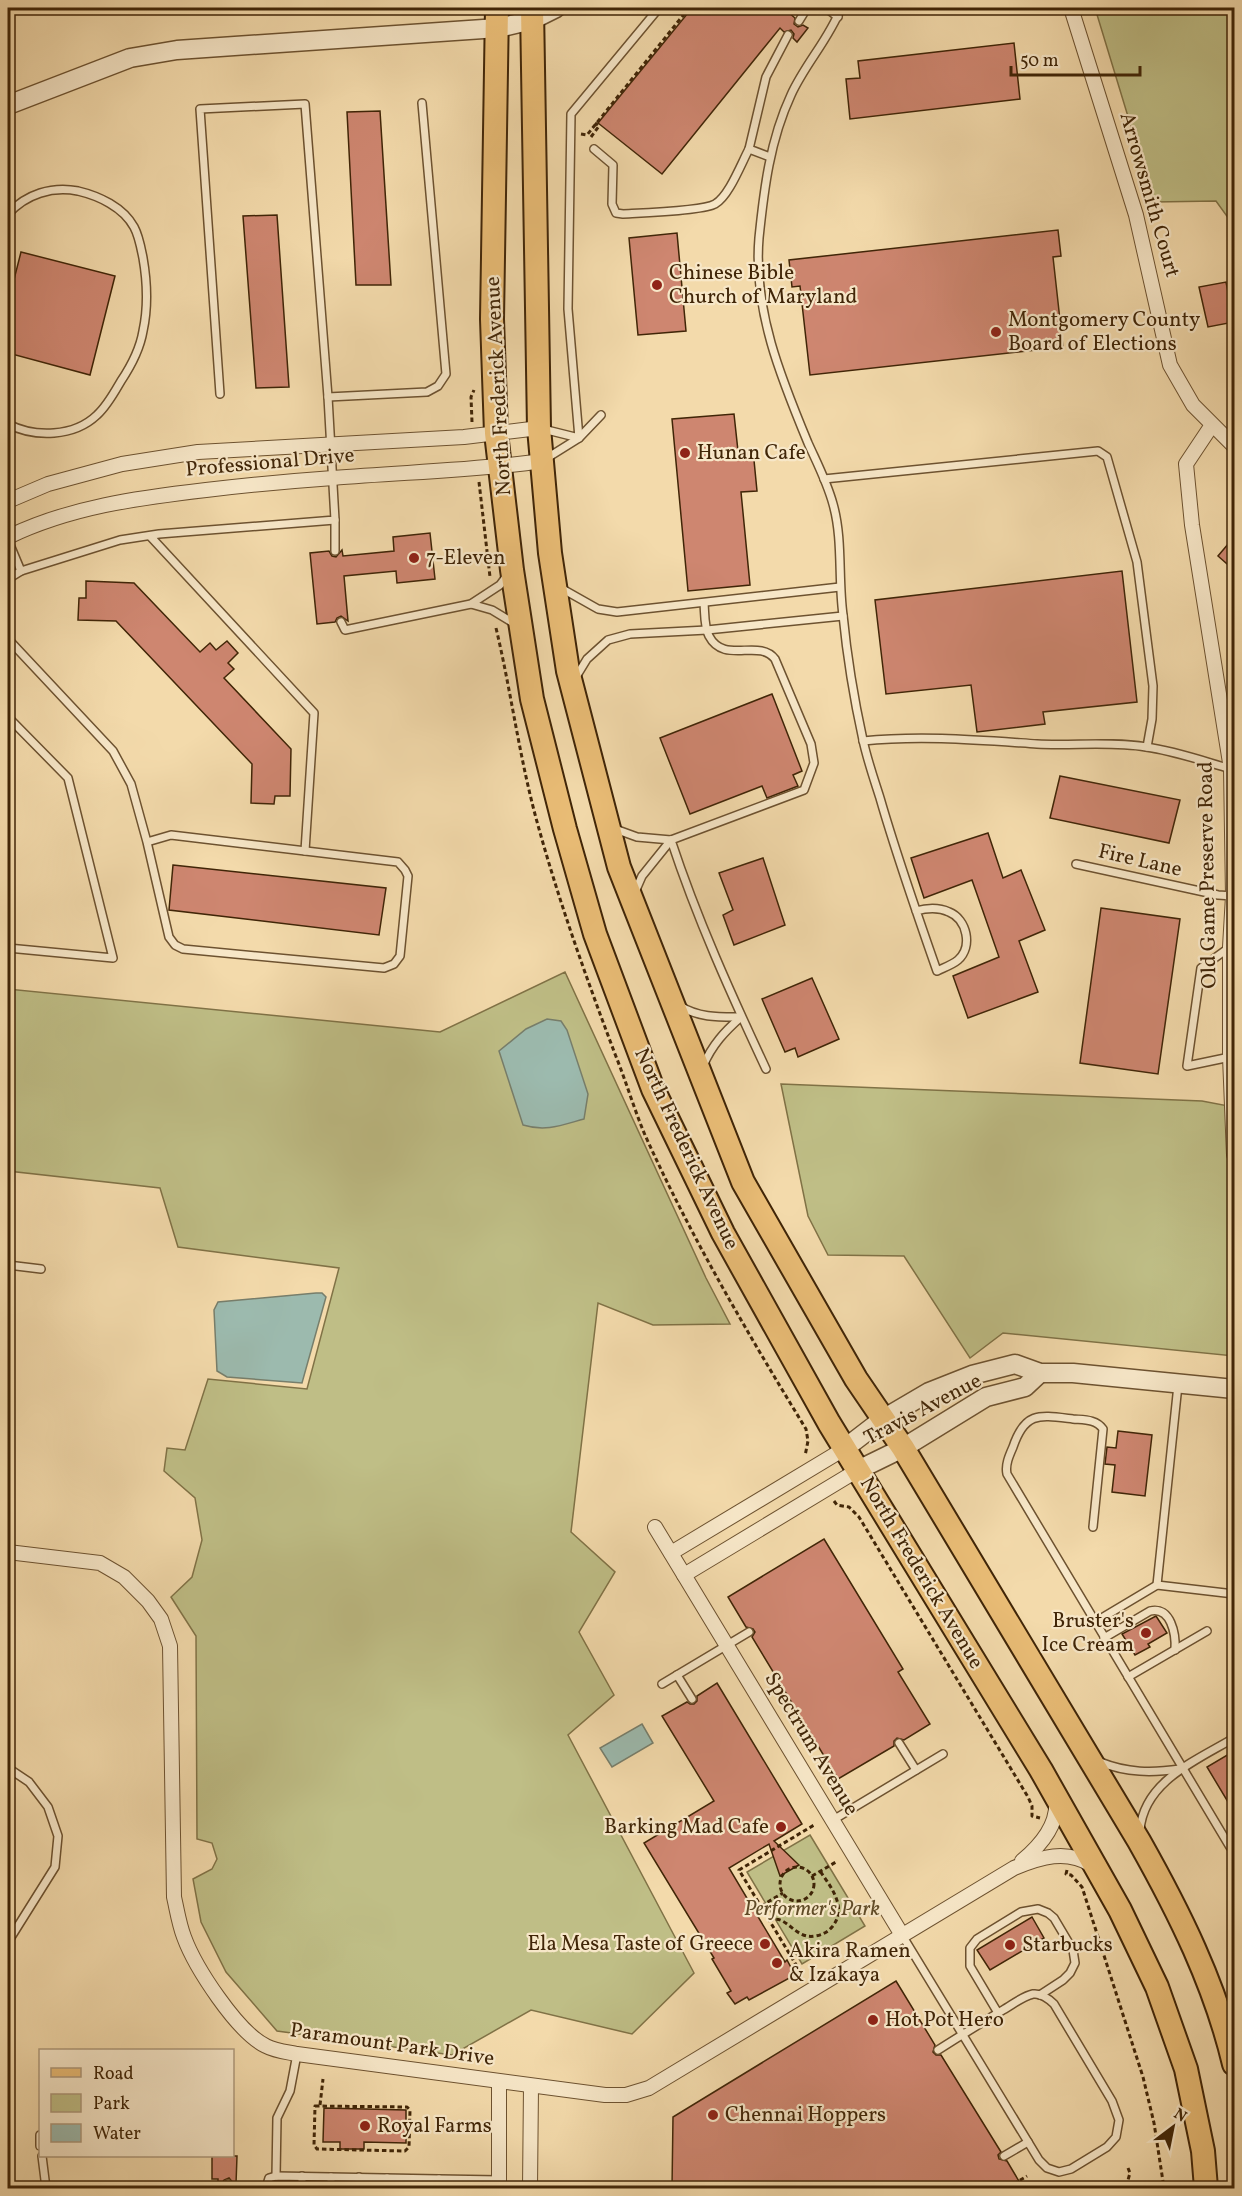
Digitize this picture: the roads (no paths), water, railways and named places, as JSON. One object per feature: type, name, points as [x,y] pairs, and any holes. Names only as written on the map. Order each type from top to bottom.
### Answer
[{"type":"main road","name":"North Frederick Avenue","points":[[532,14],[539,428],[542,461],[555,585],[572,684],[619,867],[743,1182],[856,1379],[903,1448],[1139,1841],[1225,2007],[1226,2030],[1234,2064]]},
{"type":"main road","name":"North Frederick Avenue","points":[[497,18],[492,320],[496,433],[512,570],[532,699],[595,934],[653,1089],[723,1233],[844,1449],[1055,1794],[1098,1871],[1157,1987],[1186,2069],[1203,2151],[1206,2188]]},
{"type":"street","points":[[8,105],[130,58],[177,50],[532,14],[556,8]]},
{"type":"street","name":"Arrowsmith Court","points":[[1071,8],[1136,215],[1170,365],[1193,405],[1234,446]]},
{"type":"street","name":"Old Game Preserve Road","points":[[1212,425],[1186,464],[1191,525],[1231,769],[1233,896],[1230,947],[1234,1155]]},
{"type":"street","name":"Professional Drive","points":[[8,501],[48,484],[122,464],[198,452],[464,436],[539,428]]},
{"type":"street","name":"Professional Drive","points":[[8,538],[34,525],[90,507],[144,497],[332,478],[500,467],[542,461]]},
{"type":"street","name":"Travis Avenue","points":[[844,1449],[884,1419],[929,1392],[972,1375],[1015,1364],[1040,1373],[1073,1373],[1234,1389]]},
{"type":"street","name":"Travis Avenue","points":[[858,1470],[903,1448],[986,1397],[1024,1387],[1040,1373]]},
{"type":"street","points":[[1234,1384],[1234,1389]]},
{"type":"street","points":[[670,1553],[844,1449]]},
{"type":"street","points":[[684,1575],[858,1470]]},
{"type":"street","name":"Spectrum Avenue","points":[[655,1527],[902,1935]]},
{"type":"street","name":"Paramount Park Drive","points":[[8,1552],[100,1563],[124,1577],[148,1601],[161,1619],[170,1646],[174,1897],[183,1936],[196,1964],[209,1984],[244,2029],[265,2046],[297,2054],[605,2096],[637,2093],[1014,1868],[1040,1858],[1063,1856],[1078,1858],[1098,1871]]},
{"type":"street","name":"Paramount Park Drive","points":[[1014,1868],[1035,1848],[1048,1831],[1055,1814],[1055,1794]]},
{"type":"street","points":[[499,2082],[499,2184]]},
{"type":"street","points":[[530,2188],[531,2086]]},
{"type":"lane","points":[[579,438],[568,309],[571,114],[659,8]]},
{"type":"lane","points":[[799,21],[807,8]]},
{"type":"lane","points":[[826,8],[838,17]]},
{"type":"lane","points":[[842,8],[791,96],[770,157],[759,241],[759,281],[774,356],[834,506],[843,616],[863,741],[892,839],[916,911],[937,971],[959,959],[964,951],[967,934],[957,917],[949,912],[928,908],[916,911]]},
{"type":"lane","points":[[594,148],[613,165],[612,204],[616,213],[715,204],[725,194],[749,149],[766,77],[788,35]]},
{"type":"lane","points":[[328,397],[427,392],[438,386],[446,374],[422,103]]},
{"type":"lane","points":[[220,394],[200,109],[305,104],[328,397],[335,551]]},
{"type":"lane","points":[[749,149],[770,157]]},
{"type":"lane","points":[[8,214],[27,199],[56,188],[104,199],[123,213],[134,227],[146,283],[143,333],[137,350],[129,369],[98,414],[85,424],[45,434],[28,433],[8,424]]},
{"type":"lane","points":[[542,461],[579,438],[601,415]]},
{"type":"lane","points":[[539,428],[579,438]]},
{"type":"lane","points":[[824,479],[1098,451],[1107,457],[1137,562],[1153,686],[1152,718],[1147,747]]},
{"type":"lane","points":[[8,579],[21,571],[120,540],[335,520]]},
{"type":"lane","points":[[150,536],[314,713],[305,851]]},
{"type":"lane","points":[[8,538],[21,571]]},
{"type":"lane","points":[[341,622],[345,630],[471,604],[500,585],[512,570]]},
{"type":"lane","points":[[555,585],[598,609],[617,612],[840,587]]},
{"type":"lane","points":[[608,825],[629,835],[671,840],[804,790],[814,763],[811,744],[775,659],[770,653],[763,651],[732,652],[717,645],[709,638],[704,603]]},
{"type":"lane","points":[[471,604],[492,610],[521,629]]},
{"type":"lane","points":[[572,684],[587,658],[608,640],[630,634],[707,630],[843,616]]},
{"type":"lane","points":[[8,639],[113,751],[131,784],[169,937],[175,945],[183,949],[384,968],[394,964],[400,956],[408,876],[398,862],[171,835],[147,842]]},
{"type":"lane","points":[[8,717],[68,778],[113,958],[8,948]]},
{"type":"lane","points":[[863,741],[895,737],[938,737],[1047,745],[1098,743],[1147,747],[1231,769]]},
{"type":"lane","points":[[632,900],[642,876],[671,840]]},
{"type":"lane","points":[[671,840],[687,889],[741,1017],[766,1069]]},
{"type":"lane","name":"Fire Lane","points":[[1076,864],[1218,896],[1233,896]]},
{"type":"lane","points":[[1230,947],[1201,968],[1187,1066],[1232,1056]]},
{"type":"lane","points":[[671,999],[695,1013],[741,1017]]},
{"type":"lane","points":[[700,1074],[708,1054],[722,1034],[741,1017]]},
{"type":"lane","points":[[8,1265],[41,1269]]},
{"type":"lane","points":[[1157,1585],[1179,1383]]},
{"type":"lane","points":[[1093,1527],[1104,1434],[1101,1426],[1094,1422],[1044,1416],[1033,1418],[1019,1432],[1006,1470],[1009,1478],[1230,1847],[1234,1844]]},
{"type":"lane","points":[[1095,1622],[1157,1585],[1234,1594]]},
{"type":"lane","points":[[1104,1638],[1150,1611],[1157,1610],[1165,1615],[1174,1630],[1175,1650]]},
{"type":"lane","points":[[1128,1677],[1207,1631]]},
{"type":"lane","points":[[662,1684],[749,1632]]},
{"type":"lane","points":[[677,1675],[692,1699]]},
{"type":"lane","points":[[1139,1841],[1141,1818],[1149,1800],[1160,1786],[1183,1768],[1234,1738]]},
{"type":"lane","points":[[899,1743],[916,1770]]},
{"type":"lane","points":[[833,1820],[943,1754]]},
{"type":"lane","points":[[1091,1759],[1115,1768],[1136,1772],[1160,1772],[1183,1768]]},
{"type":"lane","points":[[8,1768],[28,1782],[48,1807],[58,1836],[55,1867],[8,1942]]},
{"type":"lane","points":[[938,2050],[1025,1997],[1040,1995],[1068,1976],[1074,1966],[1075,1957],[1054,1918],[1044,1910],[1032,1909],[1021,1912],[977,1939],[969,1948],[970,1966],[998,2013]]},
{"type":"lane","points":[[902,1935],[1043,2165],[1054,2172],[1063,2172],[1114,2141],[1119,2129],[1117,2111],[1054,2004],[1040,1995]]},
{"type":"lane","points":[[276,2176],[277,2118],[290,2091],[297,2054]]},
{"type":"lane","points":[[1004,2156],[1028,2142]]},
{"type":"lane","points":[[42,2157],[46,2188]]},
{"type":"lane","points":[[266,2188],[269,2178],[276,2176],[439,2179],[499,2184]]},
{"type":"lane","points":[[302,2176],[302,2188]]},
{"type":"lane","points":[[331,2177],[331,2188]]},
{"type":"lane","points":[[359,2177],[359,2188]]},
{"type":"lane","points":[[387,2178],[387,2188]]},
{"type":"lane","points":[[439,2179],[439,2188]]},
{"type":"water","points":[[547,1019],[561,1021],[567,1030],[588,1094],[584,1119],[554,1127],[539,1128],[523,1125],[499,1051],[526,1029]]},
{"type":"water","points":[[322,1293],[326,1297],[302,1383],[227,1377],[217,1371],[214,1310],[218,1302]]},
{"type":"water","points":[[642,1724],[653,1743],[612,1767],[600,1748]]},
{"type":"place","name":"Chinese Bible Church of Maryland","points":[[657,285]]},
{"type":"place","name":"Montgomery County Board of Elections","points":[[996,332]]},
{"type":"place","name":"Hunan Cafe","points":[[685,453]]},
{"type":"place","name":"7-Eleven","points":[[414,558]]},
{"type":"place","name":"Bruster's Ice Cream","points":[[1146,1633]]},
{"type":"place","name":"Barking Mad Cafe","points":[[781,1827]]},
{"type":"place","name":"Ela Mesa Taste of Greece","points":[[765,1944]]},
{"type":"place","name":"Starbucks","points":[[1010,1945]]},
{"type":"place","name":"Akira Ramen & Izakaya","points":[[777,1963]]},
{"type":"place","name":"Hot Pot Hero","points":[[873,2020]]},
{"type":"place","name":"Chennai Hoppers","points":[[713,2115]]},
{"type":"place","name":"Royal Farms","points":[[365,2126]]},
{"type":"park label","name":"Performer's Park","points":[[812,1909]]}]
